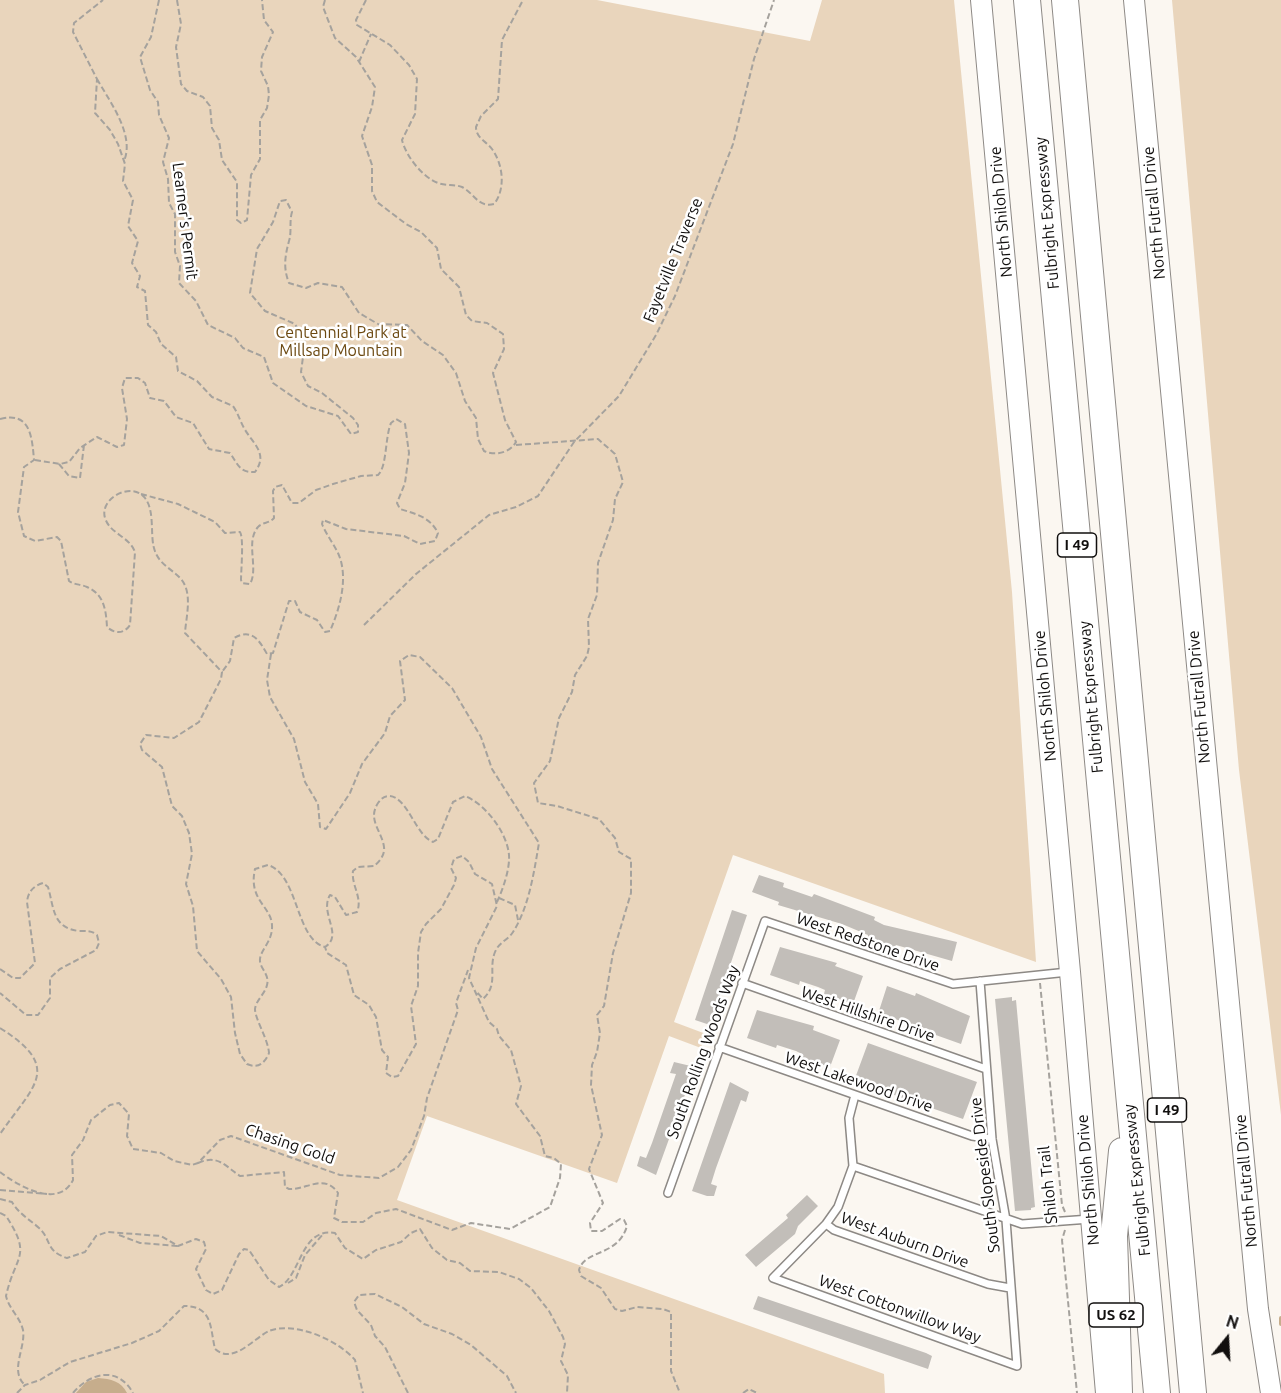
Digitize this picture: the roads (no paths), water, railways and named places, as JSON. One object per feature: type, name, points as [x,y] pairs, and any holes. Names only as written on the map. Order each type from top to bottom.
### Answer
[{"type":"highway","name":"Fulbright Expressway","points":[[1027,0],[1157,1393]]},
{"type":"highway","name":"I 49","points":[[1065,0],[1194,1389]]},
{"type":"highway","name":"US 62","points":[[1119,1393],[1114,1236],[1128,1090]]},
{"type":"main road","name":"North Shiloh Drive","points":[[981,0],[1106,1393]]},
{"type":"main road","name":"North Futrall Drive","points":[[1134,0],[1256,1285],[1271,1393]]},
{"type":"lane","name":"West Redstone Drive","points":[[765,921],[934,980],[953,984],[1070,972]]},
{"type":"lane","name":"South Rolling Woods Way","points":[[668,1193],[718,1047],[765,921]]},
{"type":"lane","name":"South Slopeside Drive","points":[[981,981],[992,1139],[1006,1220],[1017,1366]]},
{"type":"lane","name":"West Hillshire Drive","points":[[742,983],[986,1070]]},
{"type":"lane","name":"West Lakewood Drive","points":[[718,1047],[972,1136],[992,1139]]},
{"type":"lane","points":[[826,1224],[838,1207],[853,1166],[849,1118],[855,1095]]},
{"type":"lane","points":[[853,1166],[1022,1224],[1090,1219]]},
{"type":"lane","name":"West Cottonwillow Way","points":[[826,1224],[773,1278],[1017,1366]]},
{"type":"lane","name":"West Auburn Drive","points":[[826,1224],[834,1230],[988,1284],[1010,1288]]},
{"type":"waterway","points":[[1281,1318],[1281,1324]]},
{"type":"park label","name":"Centennial Park at Millsap Mountain","points":[[341,342]]}]
